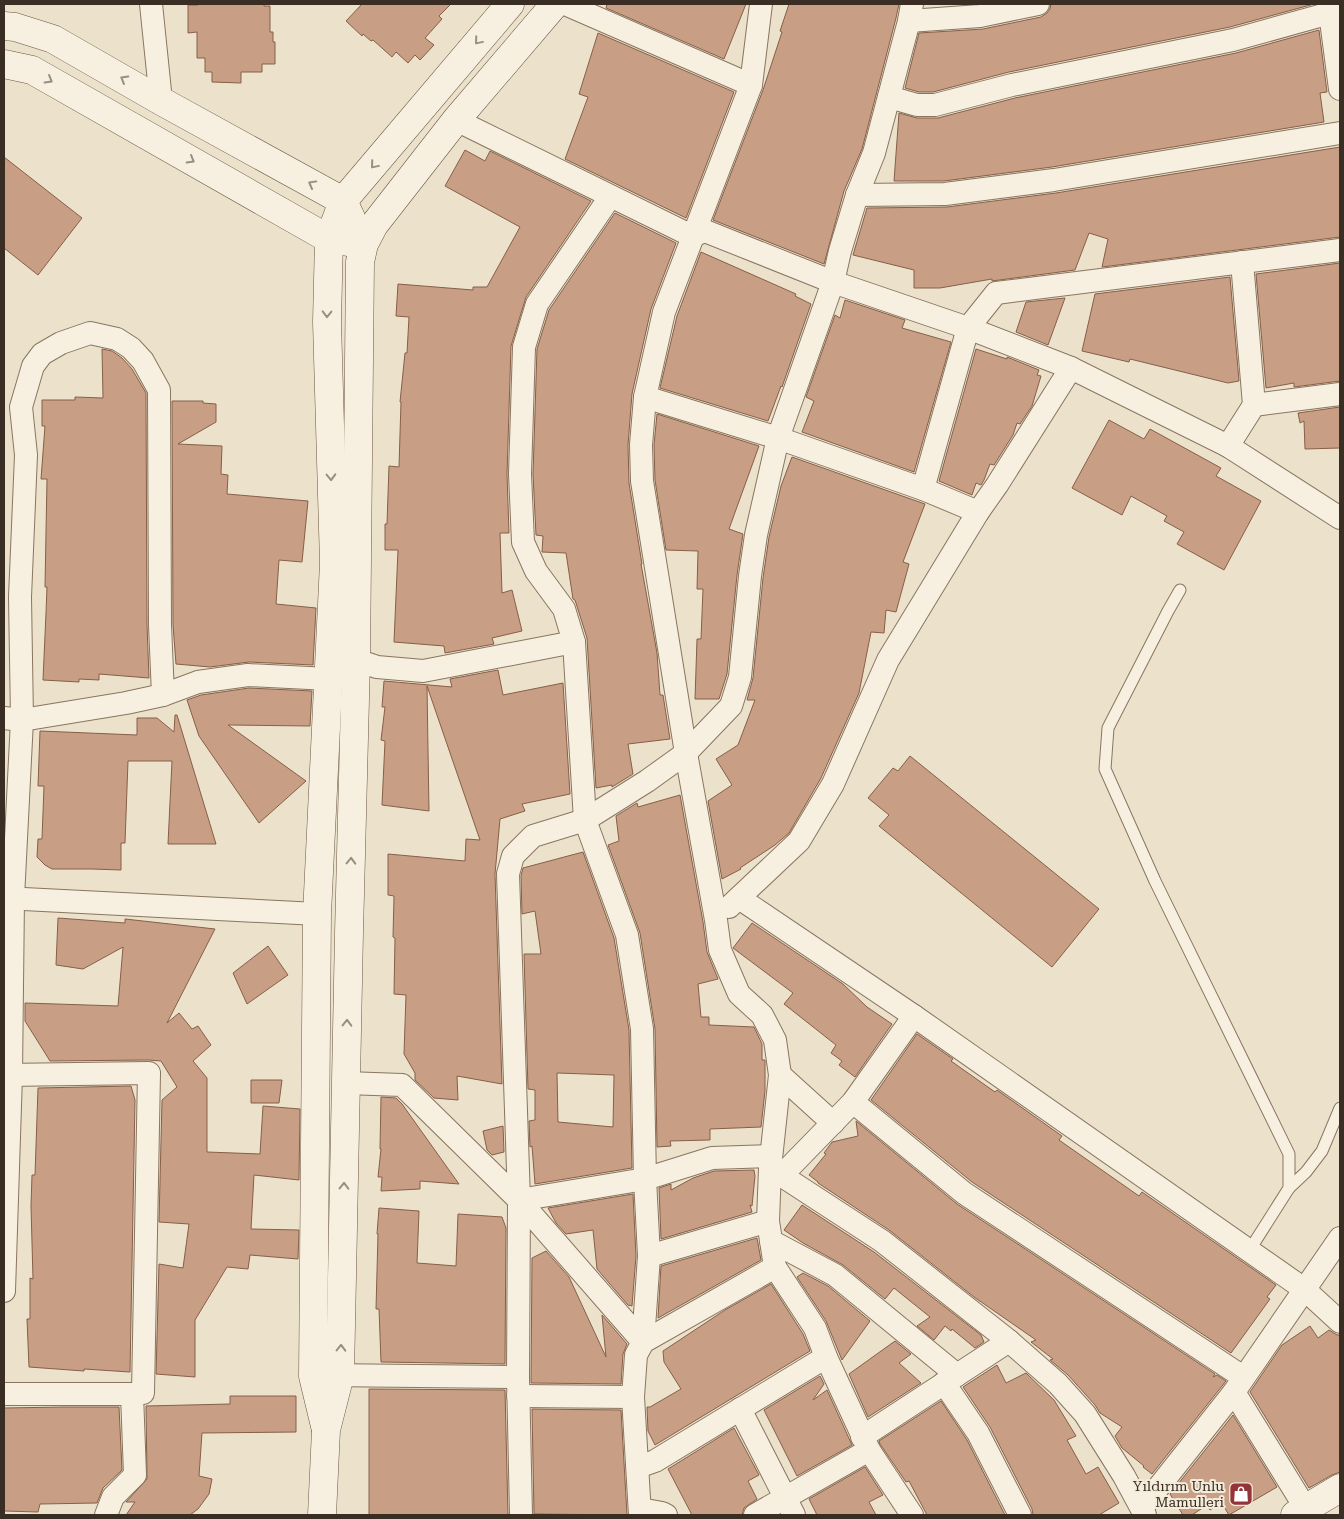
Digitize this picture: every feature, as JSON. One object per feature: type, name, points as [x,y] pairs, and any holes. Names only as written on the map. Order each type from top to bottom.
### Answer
[{"type":"street","points":[[151,4],[161,101]]},
{"type":"street","points":[[326,1430],[314,1376],[317,914],[334,563],[327,322],[329,239],[343,201],[510,4]]},
{"type":"street","points":[[322,1515],[326,1430],[340,1375],[356,660],[360,262],[364,244],[374,225],[456,120],[555,4]]},
{"type":"street","points":[[565,4],[751,85]]},
{"type":"street","points":[[761,4],[751,85],[664,312],[646,397],[641,444],[642,481],[720,950],[739,994],[762,1015],[775,1040],[780,1075],[770,1231],[775,1267],[815,1328],[865,1443],[912,1515]]},
{"type":"street","points":[[521,1515],[518,1386],[519,1200],[508,874],[513,856],[533,836],[584,820],[647,781],[686,753],[731,706],[740,677],[756,535],[778,438],[833,282],[840,251],[858,194],[874,153],[911,12],[980,16],[1038,4]]},
{"type":"street","points":[[889,97],[917,105],[935,105],[1012,85],[1233,40],[1333,10],[1340,90]]},
{"type":"street","points":[[4,26],[14,27],[53,39],[343,201],[364,244]]},
{"type":"street","points":[[4,64],[32,70],[329,239],[364,244]]},
{"type":"street","points":[[456,120],[692,236],[705,231],[833,282],[968,328],[1072,368],[1228,446],[1340,518]]},
{"type":"street","points":[[858,194],[945,194],[1093,174],[1340,133]]},
{"type":"street","points":[[610,196],[537,304],[524,347],[520,474],[523,542],[536,571],[564,609],[574,642],[584,820],[627,935],[642,1029],[645,1179],[649,1256],[643,1342],[636,1355],[634,1397],[640,1512],[662,1512],[666,1515]]},
{"type":"street","points":[[923,489],[968,328],[996,293],[1340,250]]},
{"type":"street","points":[[1228,446],[1254,405],[1242,262]]},
{"type":"street","points":[[4,1292],[8,898],[13,719],[26,455],[21,407],[33,366],[42,354],[60,343],[90,333],[117,339],[131,348],[143,361],[159,390],[160,625],[163,695]]},
{"type":"street","points":[[716,920],[798,841],[833,784],[888,660],[978,512],[997,486],[1072,368]]},
{"type":"street","points":[[1254,405],[1340,394]]},
{"type":"street","points":[[646,397],[778,438],[923,489],[978,512]]},
{"type":"street","points":[[356,660],[377,666],[423,671],[574,642]]},
{"type":"street","points":[[13,719],[163,695],[198,682],[248,675],[329,679]]},
{"type":"street","points":[[8,898],[317,914]]},
{"type":"street","points":[[739,898],[914,1016],[1304,1289],[1340,1322]]},
{"type":"street","points":[[774,1167],[832,1123],[853,1102],[914,1016]]},
{"type":"street","points":[[4,1394],[143,1394],[149,1074],[7,1075]]},
{"type":"street","points":[[780,1075],[832,1123]]},
{"type":"street","points":[[346,1083],[402,1084],[519,1200],[643,1342]]},
{"type":"street","points":[[853,1102],[964,1193],[1239,1385],[1300,1512],[1340,1488]]},
{"type":"street","points":[[519,1200],[645,1179],[712,1158],[774,1167],[882,1241],[1009,1341],[1058,1384],[1085,1414],[1143,1511],[1239,1385],[1340,1238]]},
{"type":"street","points":[[649,1256],[770,1231],[834,1275],[951,1379],[1020,1515]]},
{"type":"street","points":[[643,1342],[775,1267]]},
{"type":"street","points":[[755,1515],[789,1507],[865,1443],[951,1379],[1009,1341]]},
{"type":"street","points":[[638,1467],[654,1461],[826,1357]]},
{"type":"street","points":[[314,1376],[340,1375],[518,1386],[634,1397]]},
{"type":"street","points":[[106,1515],[113,1497],[135,1475],[132,1394]]},
{"type":"street","points":[[740,1409],[789,1507]]},
{"type":"lane","points":[[1180,590],[1108,728],[1105,770],[1155,881],[1289,1154],[1289,1188]]},
{"type":"lane","points":[[1249,1251],[1289,1188],[1306,1172],[1322,1151],[1340,1108]]},
{"type":"building","points":[[264,4],[264,6],[270,6],[270,32],[273,32],[273,42],[275,42],[275,64],[262,64],[262,72],[241,72],[241,83],[212,82],[212,72],[205,72],[205,58],[197,58],[197,32],[188,33],[188,5]]},
{"type":"building","points":[[362,4],[451,4],[439,16],[442,19],[425,38],[434,45],[420,60],[415,55],[408,63],[396,52],[392,57],[373,40],[371,41],[363,34],[362,36],[346,21]]},
{"type":"building","points":[[607,4],[746,4],[724,59],[606,8]]},
{"type":"building","points":[[789,4],[899,4],[862,149],[844,191],[824,264],[713,220],[763,90]]},
{"type":"building","points":[[1051,4],[1314,4],[1230,27],[1009,72],[933,92],[919,92],[905,88],[919,33],[983,29],[1041,17],[1047,13]]},
{"type":"building","points":[[1319,30],[1327,92],[1320,93],[1324,122],[1052,167],[944,181],[894,181],[899,113],[917,118],[938,118],[1015,98],[1236,53]]},
{"type":"building","points":[[598,33],[734,92],[686,218],[565,159],[588,97],[579,94]]},
{"type":"building","points":[[1340,147],[1340,237],[1102,267],[1108,239],[1089,233],[1075,270],[992,281],[992,279],[940,288],[914,288],[914,270],[853,255],[867,208],[947,207],[1056,193]]},
{"type":"building","points":[[465,150],[485,161],[490,151],[591,201],[526,297],[511,346],[507,474],[509,533],[500,533],[502,593],[512,590],[522,631],[492,638],[494,644],[445,653],[444,646],[394,642],[398,550],[385,550],[385,524],[387,524],[389,466],[399,467],[400,402],[405,353],[407,353],[409,317],[396,316],[398,284],[473,290],[473,287],[487,287],[520,227],[445,186]]},
{"type":"building","points":[[4,157],[82,218],[38,275],[4,248]]},
{"type":"building","points":[[615,213],[676,243],[651,309],[632,394],[628,445],[629,483],[657,653],[660,695],[663,695],[670,739],[628,744],[633,774],[612,787],[612,785],[596,788],[587,638],[575,600],[573,599],[566,553],[542,552],[543,536],[536,535],[533,474],[537,349],[549,310]]},
{"type":"building","points":[[701,252],[796,294],[795,296],[811,304],[768,421],[660,388],[677,316]]},
{"type":"building","points":[[1340,263],[1340,381],[1294,387],[1294,383],[1266,388],[1256,274]]},
{"type":"building","points":[[1230,277],[1239,381],[1228,383],[1130,359],[1129,362],[1082,351],[1095,294]]},
{"type":"building","points":[[1065,298],[1048,345],[1016,332],[1026,302]]},
{"type":"building","points":[[845,300],[905,320],[902,328],[951,342],[914,472],[802,432],[814,401],[806,397],[835,315],[840,318]]},
{"type":"building","points":[[102,349],[112,351],[122,358],[132,369],[146,393],[149,678],[99,674],[99,680],[79,679],[79,682],[43,680],[47,587],[45,587],[47,479],[41,479],[45,426],[42,426],[42,400],[75,400],[75,397],[103,398]]},
{"type":"building","points":[[976,349],[1007,359],[1007,357],[1039,370],[1037,375],[1041,376],[1032,406],[1020,424],[1017,423],[1013,435],[994,465],[990,464],[981,485],[976,483],[972,495],[939,481]]},
{"type":"building","points":[[172,401],[203,401],[203,403],[216,404],[216,422],[178,444],[222,446],[221,474],[228,475],[227,494],[308,501],[302,562],[279,560],[276,604],[316,608],[313,665],[249,662],[210,667],[176,664],[173,625]]},
{"type":"building","points":[[1340,407],[1340,448],[1305,449],[1304,421],[1300,423],[1298,413]]},
{"type":"building","points":[[657,414],[759,446],[729,529],[743,534],[727,674],[719,699],[695,699],[697,639],[701,639],[703,589],[697,589],[698,551],[666,550],[655,480],[654,445]]},
{"type":"building","points":[[1109,420],[1144,439],[1150,429],[1221,468],[1216,476],[1261,501],[1224,570],[1177,544],[1184,532],[1164,521],[1167,516],[1131,496],[1122,515],[1072,488]]},
{"type":"building","points":[[792,457],[925,504],[903,562],[909,564],[896,612],[886,610],[884,633],[871,632],[859,693],[821,778],[789,833],[741,869],[722,879],[708,801],[732,785],[716,759],[738,745],[755,700],[747,700],[753,678],[769,537],[781,486]]},
{"type":"building","points":[[498,670],[503,695],[563,683],[570,794],[522,804],[525,811],[500,819],[495,874],[502,1084],[457,1076],[458,1100],[434,1098],[415,1080],[415,1073],[404,1054],[406,995],[394,994],[394,896],[388,895],[388,854],[465,861],[466,839],[480,840],[427,686],[429,811],[382,805],[385,741],[381,740],[385,707],[382,707],[384,681],[452,687],[450,679]]},
{"type":"building","points":[[249,688],[312,691],[310,726],[228,725],[306,781],[259,823],[199,736],[187,700],[201,695]]},
{"type":"building","points":[[175,715],[177,715],[216,844],[168,844],[172,761],[128,761],[125,843],[121,843],[121,870],[52,869],[45,865],[37,857],[38,839],[42,839],[44,786],[38,786],[40,731],[137,735],[137,718],[157,718],[174,732]]},
{"type":"building","points":[[910,756],[1099,909],[1052,967],[879,826],[889,815],[868,798],[893,768],[898,771]]},
{"type":"building","points":[[680,795],[707,952],[718,979],[698,984],[701,1017],[709,1017],[709,1025],[754,1027],[762,1044],[762,1060],[765,1060],[765,1091],[761,1127],[710,1129],[710,1140],[670,1141],[671,1146],[657,1147],[655,1029],[640,933],[608,845],[619,841],[616,816],[637,803],[638,807]]},
{"type":"building","points":[[583,852],[614,938],[629,1030],[632,1168],[535,1184],[529,1121],[535,1120],[535,1090],[528,1089],[524,954],[541,954],[535,911],[522,914],[521,876],[523,868]],"holes":[[[557,1073],[614,1075],[613,1127],[558,1122]]]},
{"type":"building","points":[[58,918],[125,923],[125,919],[215,929],[167,1023],[179,1013],[192,1029],[198,1026],[211,1045],[193,1061],[207,1078],[207,1152],[260,1154],[263,1106],[300,1109],[299,1180],[254,1175],[251,1229],[299,1230],[298,1259],[250,1255],[248,1269],[227,1267],[195,1320],[195,1377],[156,1374],[159,1264],[183,1268],[189,1224],[159,1222],[162,1100],[177,1087],[161,1061],[50,1061],[25,1021],[25,1003],[118,1006],[123,947],[83,969],[56,965]]},
{"type":"building","points":[[752,923],[843,984],[867,1007],[892,1024],[855,1077],[839,1065],[842,1061],[831,1053],[836,1045],[784,1004],[793,993],[733,948]]},
{"type":"building","points":[[268,946],[288,975],[247,1004],[233,973]]},
{"type":"building","points":[[917,1034],[995,1092],[997,1090],[1062,1136],[1059,1140],[1139,1196],[1142,1192],[1276,1285],[1267,1297],[1270,1299],[1231,1353],[972,1182],[871,1100]]},
{"type":"building","points":[[251,1080],[282,1080],[279,1103],[251,1103]]},
{"type":"building","points":[[131,1086],[135,1100],[130,1372],[29,1367],[27,1319],[30,1319],[30,1278],[33,1279],[31,1206],[32,1175],[35,1175],[38,1088]]},
{"type":"building","points":[[381,1097],[396,1098],[402,1104],[459,1184],[420,1181],[420,1189],[381,1191],[382,1177],[378,1177],[381,1149]]},
{"type":"building","points":[[856,1121],[957,1204],[1215,1374],[1213,1377],[1217,1375],[1226,1381],[1152,1474],[1122,1448],[1115,1436],[1122,1427],[1100,1413],[1068,1375],[1050,1360],[1053,1359],[1031,1342],[1036,1340],[974,1297],[889,1230],[809,1175],[826,1154],[824,1153],[832,1142],[858,1136]]},
{"type":"building","points":[[503,1126],[504,1152],[492,1155],[487,1150],[483,1131]]},
{"type":"building","points":[[754,1170],[752,1206],[750,1205],[752,1212],[661,1239],[659,1188],[671,1184],[671,1190],[693,1178],[714,1171]]},
{"type":"building","points":[[633,1194],[636,1256],[632,1306],[628,1305],[597,1269],[593,1230],[566,1234],[556,1223],[548,1208]]},
{"type":"building","points":[[802,1205],[874,1252],[981,1335],[984,1342],[975,1348],[952,1329],[951,1331],[945,1326],[934,1340],[917,1326],[930,1317],[894,1288],[885,1299],[843,1265],[784,1230]]},
{"type":"building","points":[[379,1208],[419,1211],[417,1263],[456,1266],[458,1214],[502,1217],[506,1228],[505,1364],[381,1362],[379,1309],[376,1309]]},
{"type":"building","points":[[757,1238],[761,1260],[658,1318],[661,1266]]},
{"type":"building","points":[[546,1251],[569,1277],[606,1357],[602,1315],[627,1344],[623,1354],[621,1384],[531,1383],[532,1258]]},
{"type":"building","points":[[803,1273],[828,1286],[870,1321],[842,1360],[826,1321],[797,1277]]},
{"type":"building","points":[[771,1284],[803,1334],[810,1351],[655,1445],[648,1431],[647,1407],[681,1389],[664,1362],[663,1351],[725,1310]]},
{"type":"building","points":[[1310,1326],[1318,1338],[1329,1330],[1340,1335],[1340,1472],[1309,1488],[1250,1392],[1282,1345]]},
{"type":"building","points":[[895,1341],[911,1354],[899,1363],[921,1383],[868,1417],[849,1374]]},
{"type":"building","points":[[997,1365],[1006,1383],[1026,1373],[1054,1400],[1076,1436],[1067,1440],[1086,1474],[1098,1467],[1119,1503],[1099,1515],[1033,1515],[1032,1509],[990,1427],[963,1387]]},
{"type":"building","points":[[820,1376],[824,1384],[813,1400],[827,1390],[852,1445],[797,1476],[764,1410]]},
{"type":"building","points":[[369,1389],[505,1390],[508,1515],[369,1515]]},
{"type":"building","points":[[230,1396],[296,1396],[296,1432],[202,1433],[199,1476],[212,1479],[209,1494],[198,1509],[190,1515],[126,1515],[135,1502],[126,1502],[147,1479],[146,1406],[230,1404]]},
{"type":"building","points":[[941,1401],[967,1440],[1005,1515],[927,1515],[909,1481],[906,1482],[880,1444],[879,1441]]},
{"type":"building","points":[[119,1407],[122,1470],[103,1488],[97,1503],[40,1504],[38,1512],[4,1511],[4,1408]]},
{"type":"building","points":[[532,1409],[621,1410],[627,1515],[534,1514]]},
{"type":"building","points":[[1233,1415],[1277,1487],[1229,1515],[1221,1502],[1210,1510],[1207,1505],[1192,1515],[1183,1515],[1170,1494]]},
{"type":"building","points":[[734,1428],[759,1475],[748,1481],[757,1499],[744,1508],[742,1515],[692,1515],[668,1469]]},
{"type":"building","points":[[865,1467],[883,1495],[869,1502],[876,1515],[817,1515],[809,1499]]},
{"type":"place","name":"Yıldırım Unlu Mamulleri","points":[[1241,1494]]}]
